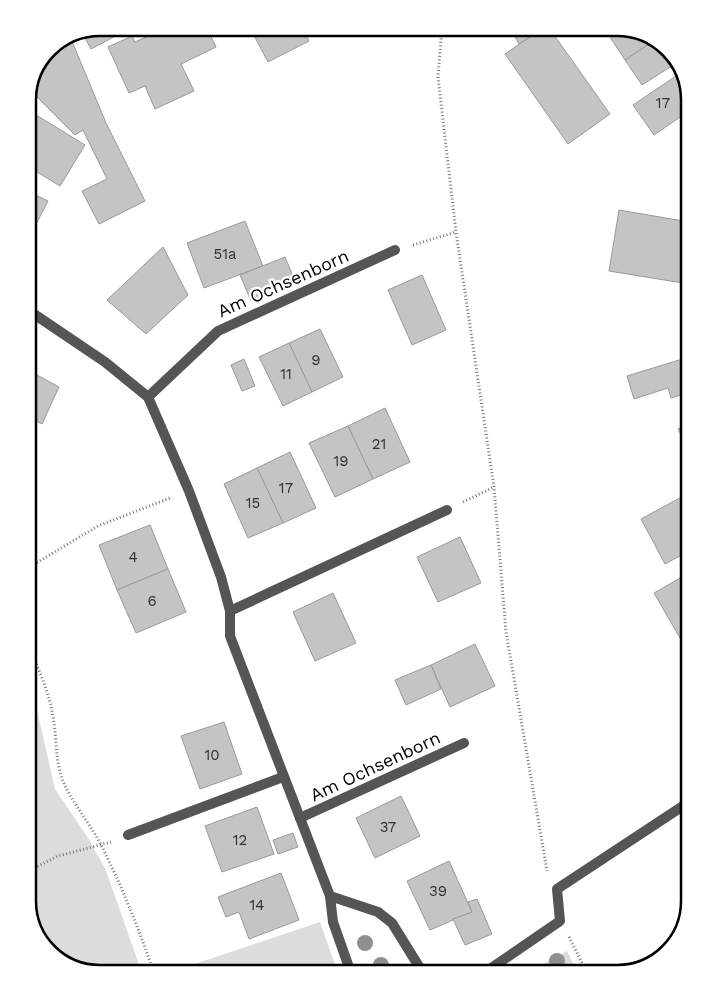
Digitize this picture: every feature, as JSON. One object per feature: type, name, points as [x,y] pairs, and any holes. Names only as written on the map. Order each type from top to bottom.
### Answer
[{"type":"street","name":"Am Ochsenborn","points":[[148,397],[218,331],[395,250]]},
{"type":"street","name":"Am Ochsenborn","points":[[36,315],[105,362],[148,397],[189,491],[221,577],[230,611],[230,636],[330,896],[333,922],[348,965]]},
{"type":"street","points":[[230,611],[447,510]]},
{"type":"street","name":"Am Ochsenborn","points":[[300,818],[464,743]]},
{"type":"street","name":"Am Ochsenborn","points":[[128,835],[283,777]]},
{"type":"street","points":[[497,965],[560,921],[557,889],[681,808]]},
{"type":"street","points":[[330,896],[378,912],[392,923],[418,965]]},
{"type":"path","points":[[441,36],[438,77],[456,232],[494,487],[506,632],[546,869],[557,889]]},
{"type":"path","points":[[395,250],[456,232]]},
{"type":"path","points":[[447,510],[494,487]]},
{"type":"path","points":[[36,563],[98,526],[189,491]]},
{"type":"path","points":[[36,663],[43,679],[53,716],[62,778],[73,804],[92,828],[101,846],[141,937],[151,965]]},
{"type":"path","points":[[36,867],[58,856],[101,846]]},
{"type":"path","points":[[560,921],[582,965]]},
{"type":"shaded area","points":[[36,705],[55,789],[88,838],[105,868],[139,965],[96,965],[80,961],[68,956],[55,946],[41,925],[36,900]]},
{"type":"shaded area","points":[[320,922],[335,965],[192,965]]},
{"type":"shaded area","points":[[567,951],[574,965],[541,965]]},
{"type":"building","points":[[116,36],[91,49],[85,38]]},
{"type":"building","points":[[132,36],[135,42],[148,36],[211,36],[216,47],[181,64],[194,91],[155,109],[145,86],[129,93],[108,47]]},
{"type":"building","points":[[254,36],[306,36],[309,41],[268,62]]},
{"type":"building","points":[[514,36],[531,36],[519,44]]},
{"type":"building","points":[[531,36],[555,36],[610,114],[568,144],[505,54]]},
{"type":"building","points":[[609,36],[633,38],[648,45],[625,60]]},
{"type":"building","points":[[73,43],[106,123],[145,201],[99,224],[82,191],[107,179],[83,130],[75,135],[36,96],[38,84],[47,65],[55,55]]},
{"type":"building","points":[[648,45],[662,55],[671,67],[642,85],[625,60]]},
{"type":"building","points":[[676,76],[680,92],[681,116],[654,135],[633,105]]},
{"type":"building","points":[[36,115],[85,145],[60,186],[36,171]]},
{"type":"building","points":[[36,195],[48,201],[36,224]]},
{"type":"building","points":[[619,210],[681,221],[681,283],[609,271]]},
{"type":"building","points":[[245,221],[263,266],[204,288],[187,243]]},
{"type":"building","points":[[163,247],[188,295],[146,334],[107,300]]},
{"type":"building","points":[[285,257],[296,283],[251,301],[240,275]]},
{"type":"building","points":[[422,275],[446,330],[412,345],[388,290]]},
{"type":"building","points":[[320,329],[343,377],[312,392],[289,343]]},
{"type":"building","points":[[289,343],[312,392],[283,406],[259,357]]},
{"type":"building","points":[[244,359],[255,386],[242,391],[231,365]]},
{"type":"building","points":[[681,359],[681,395],[671,398],[668,388],[634,399],[627,376]]},
{"type":"building","points":[[36,374],[59,387],[42,424],[36,421]]},
{"type":"building","points":[[385,408],[410,462],[373,479],[348,426]]},
{"type":"building","points":[[348,426],[373,479],[335,497],[309,443]]},
{"type":"building","points":[[290,452],[316,508],[283,523],[257,468]]},
{"type":"building","points":[[257,468],[283,523],[248,538],[224,484]]},
{"type":"building","points":[[681,497],[681,555],[665,564],[641,519]]},
{"type":"building","points":[[150,525],[168,569],[117,590],[99,545]]},
{"type":"building","points":[[460,537],[481,583],[438,602],[417,557]]},
{"type":"building","points":[[168,569],[186,612],[136,633],[117,590]]},
{"type":"building","points":[[681,578],[681,637],[680,638],[654,593]]},
{"type":"building","points":[[333,593],[356,643],[315,661],[293,612]]},
{"type":"building","points":[[475,644],[495,686],[450,707],[431,665]]},
{"type":"building","points":[[431,665],[441,689],[406,705],[395,680]]},
{"type":"building","points":[[224,722],[242,774],[200,789],[181,736]]},
{"type":"building","points":[[401,796],[420,836],[375,858],[356,818]]},
{"type":"building","points":[[257,807],[274,854],[222,872],[205,826]]},
{"type":"building","points":[[293,833],[298,847],[278,854],[273,840]]},
{"type":"building","points":[[449,861],[472,912],[430,930],[407,881]]},
{"type":"building","points":[[281,873],[299,920],[249,939],[239,912],[226,917],[218,897]]},
{"type":"building","points":[[477,899],[492,934],[465,945],[453,919],[472,912],[468,902]]}]
